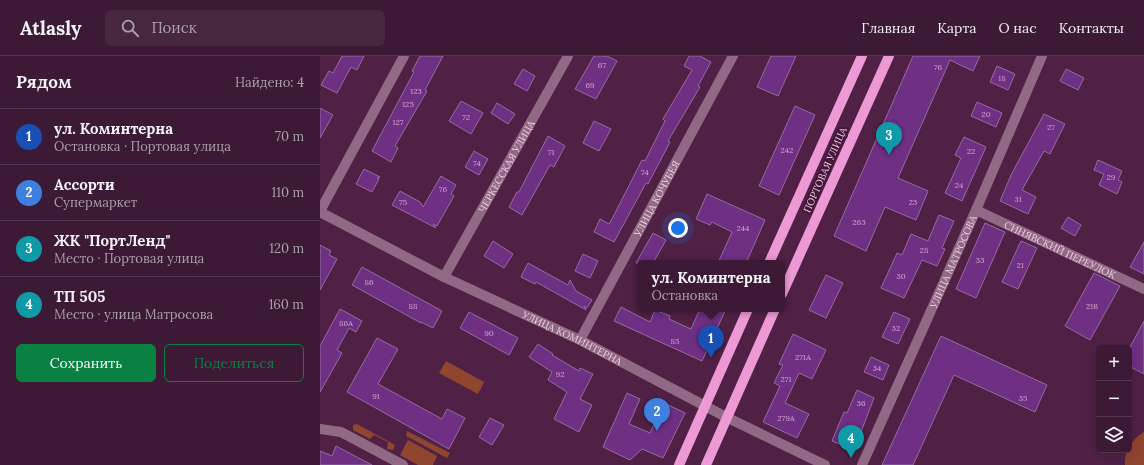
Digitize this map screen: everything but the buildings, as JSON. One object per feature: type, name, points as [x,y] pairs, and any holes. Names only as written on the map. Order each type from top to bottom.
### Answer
[{"type":"main road","name":"ПОРТОВАЯ УЛИЦА","points":[[770,260],[862,56]]},
{"type":"main road","name":"ПОРТОВАЯ УЛИЦА","points":[[785,287],[889,56]]},
{"type":"main road","points":[[679,465],[747,312]]},
{"type":"main road","points":[[706,465],[774,312]]},
{"type":"street","points":[[320,211],[404,56]]},
{"type":"street","name":"ЧЕРКЕССКАЯ УЛИЦА","points":[[444,277],[568,56]]},
{"type":"street","name":"УЛИЦА КОЧУБЕЯ","points":[[580,340],[733,56]]},
{"type":"street","name":"УЛИЦА МАТРОСОВА","points":[[862,465],[976,210],[1042,56]]},
{"type":"street","name":"СИНЯВСКИЙ ПЕРЕУЛОК","points":[[976,210],[1144,289]]},
{"type":"street","name":"УЛИЦА КОМИНТЕРНА","points":[[320,211],[444,277],[580,340],[726,417],[825,465]]},
{"type":"street","points":[[320,429],[341,432],[403,465]]},
{"type":"shaded area","points":[[446,361],[484,382],[478,394],[439,373]]},
{"type":"shaded area","points":[[357,424],[395,445],[393,450],[387,449],[388,442],[374,435],[370,439],[353,430],[353,425]]},
{"type":"shaded area","points":[[407,431],[450,453],[447,458],[406,436]]},
{"type":"shaded area","points":[[1144,432],[1144,465],[1125,465],[1126,453],[1132,453],[1132,442]]},
{"type":"shaded area","points":[[408,440],[437,456],[433,465],[418,465],[400,455]]},
{"type":"place","name":"ЖК \"ПортЛенд\"","points":[[889,155]]},
{"type":"place","name":"ул. Коминтерна","points":[[711,358]]},
{"type":"place","name":"Ассорти","points":[[657,431]]},
{"type":"place","name":"ТП 505","points":[[851,458]]}]
